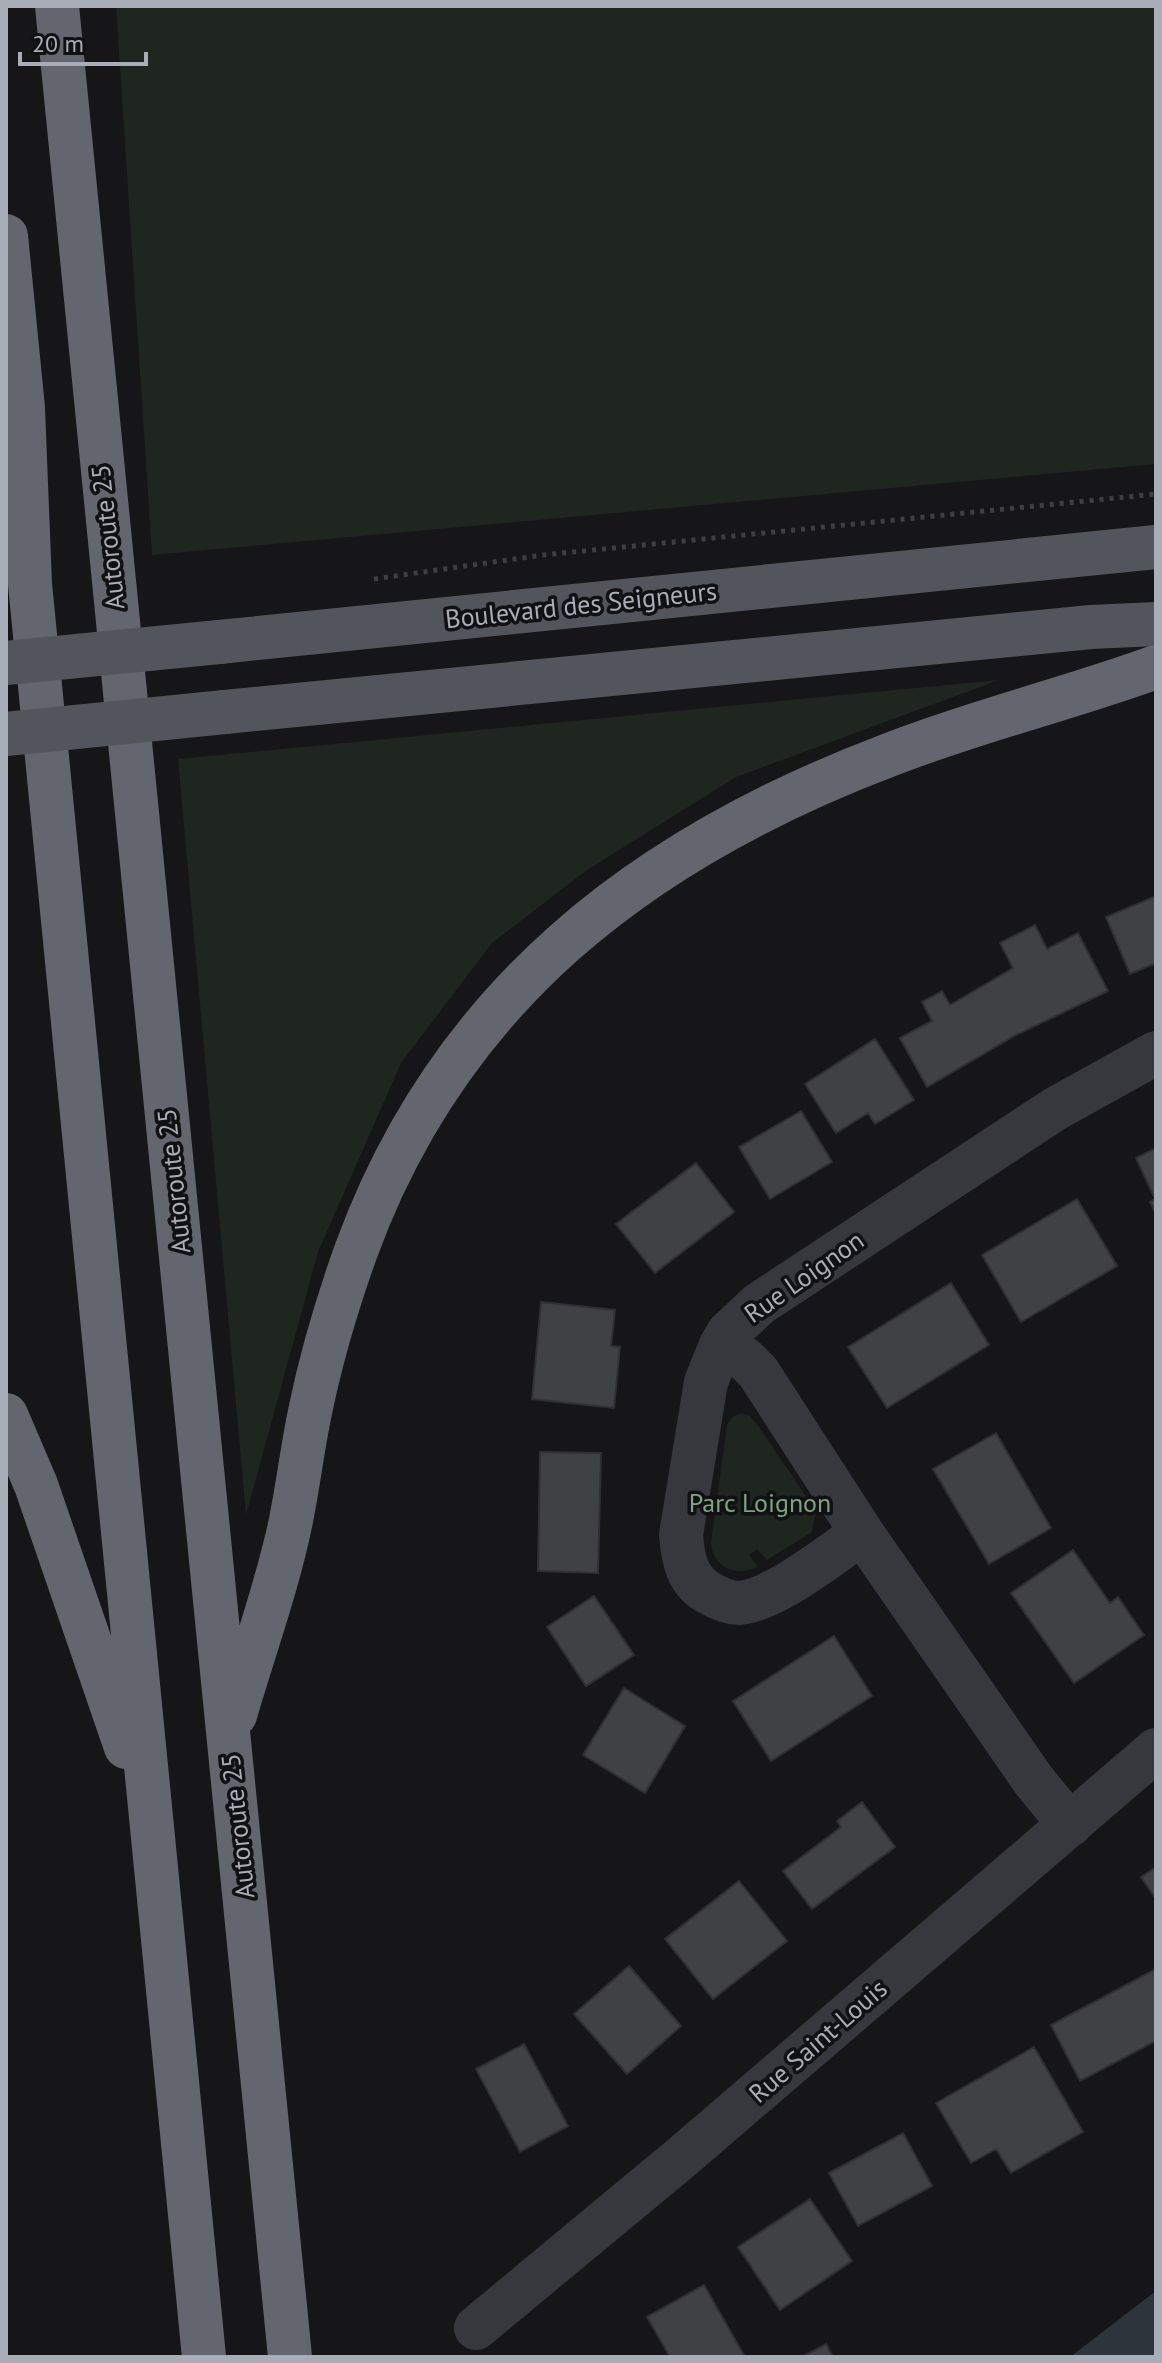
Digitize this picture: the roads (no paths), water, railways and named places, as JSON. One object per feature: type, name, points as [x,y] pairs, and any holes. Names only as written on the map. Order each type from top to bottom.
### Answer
[{"type":"highway","name":"Autoroute 25","points":[[57,6],[290,2357]]},
{"type":"highway","points":[[6,236],[23,408],[30,584],[204,2357]]},
{"type":"highway","points":[[6,518],[30,584]]},
{"type":"highway","points":[[229,1736],[290,1527],[310,1411],[336,1310],[356,1252],[395,1156],[441,1083],[501,1006],[538,967],[600,912],[678,857],[733,825],[836,775],[891,754],[1156,667]]},
{"type":"highway","points":[[6,1415],[36,1485],[151,1819]]},
{"type":"main road","name":"Boulevard des Seigneurs","points":[[6,663],[1156,547]]},
{"type":"main road","points":[[6,734],[1076,628],[1156,624]]},
{"type":"street","name":"Rue Loignon","points":[[1070,1825],[1034,1781],[862,1533],[758,1372],[745,1359],[721,1345],[728,1333],[759,1304],[1085,1090],[1156,1053]]},
{"type":"street","points":[[721,1345],[706,1382],[683,1523],[683,1557],[690,1576],[702,1589],[718,1599],[737,1603],[755,1599],[776,1590],[862,1533]]},
{"type":"street","name":"Rue Saint-Louis","points":[[476,2328],[682,2157],[1156,1750]]},
{"type":"park label","name":"Parc Loignon","points":[[760,1503]]}]
